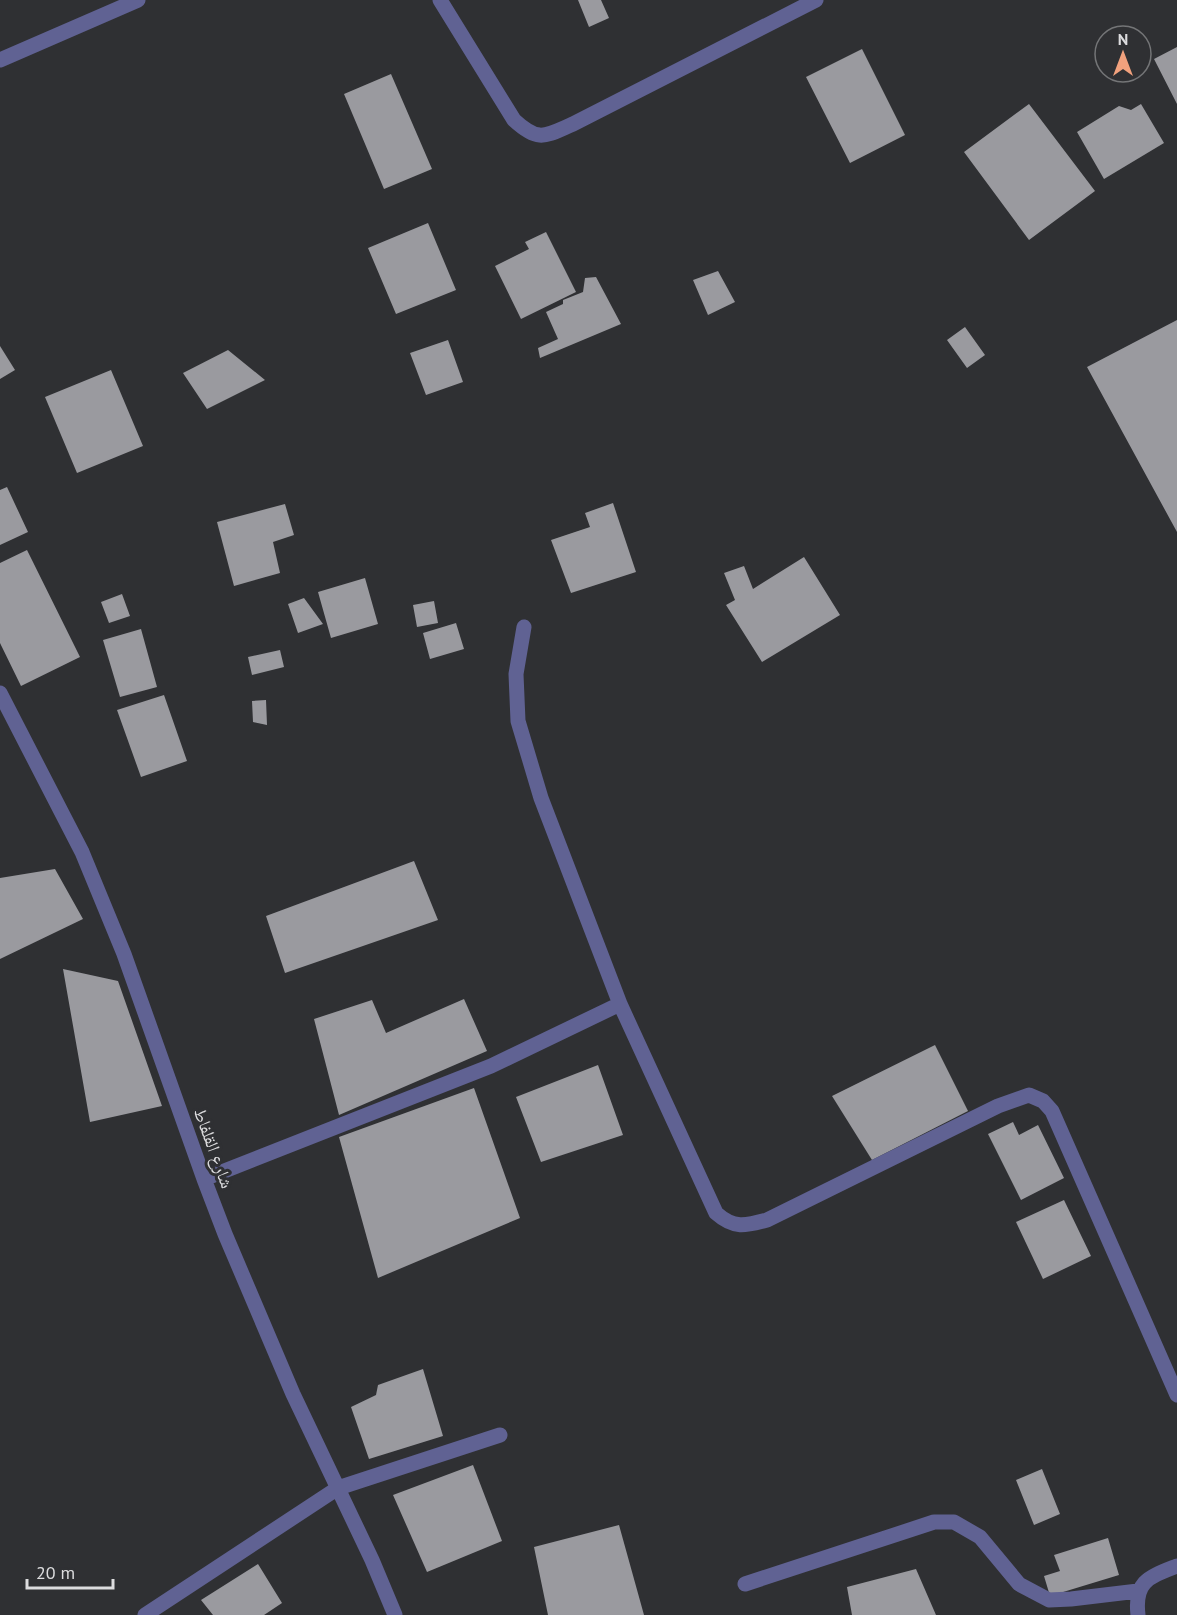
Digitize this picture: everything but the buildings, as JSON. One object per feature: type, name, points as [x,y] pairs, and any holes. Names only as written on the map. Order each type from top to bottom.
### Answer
[{"type":"street","points":[[0,60],[138,0]]},
{"type":"street","points":[[440,0],[514,120],[526,131],[545,136],[573,124],[816,0]]},
{"type":"street","points":[[524,627],[516,674],[518,721],[541,798],[620,1004],[716,1214],[726,1222],[739,1226],[767,1220],[998,1106],[1029,1095],[1043,1101],[1052,1111],[1177,1395]]},
{"type":"street","name":"شارع القلفاط","points":[[0,693],[82,852],[145,1012],[204,1179],[293,1394],[395,1615]]},
{"type":"street","points":[[204,1179],[491,1066],[620,1004]]},
{"type":"street","points":[[145,1615],[338,1488],[500,1435]]},
{"type":"street","points":[[745,1584],[934,1522],[954,1522],[980,1537],[1019,1584],[1049,1600],[1138,1592]]},
{"type":"street","points":[[1138,1615],[1136,1600],[1143,1583],[1177,1566]]}]
